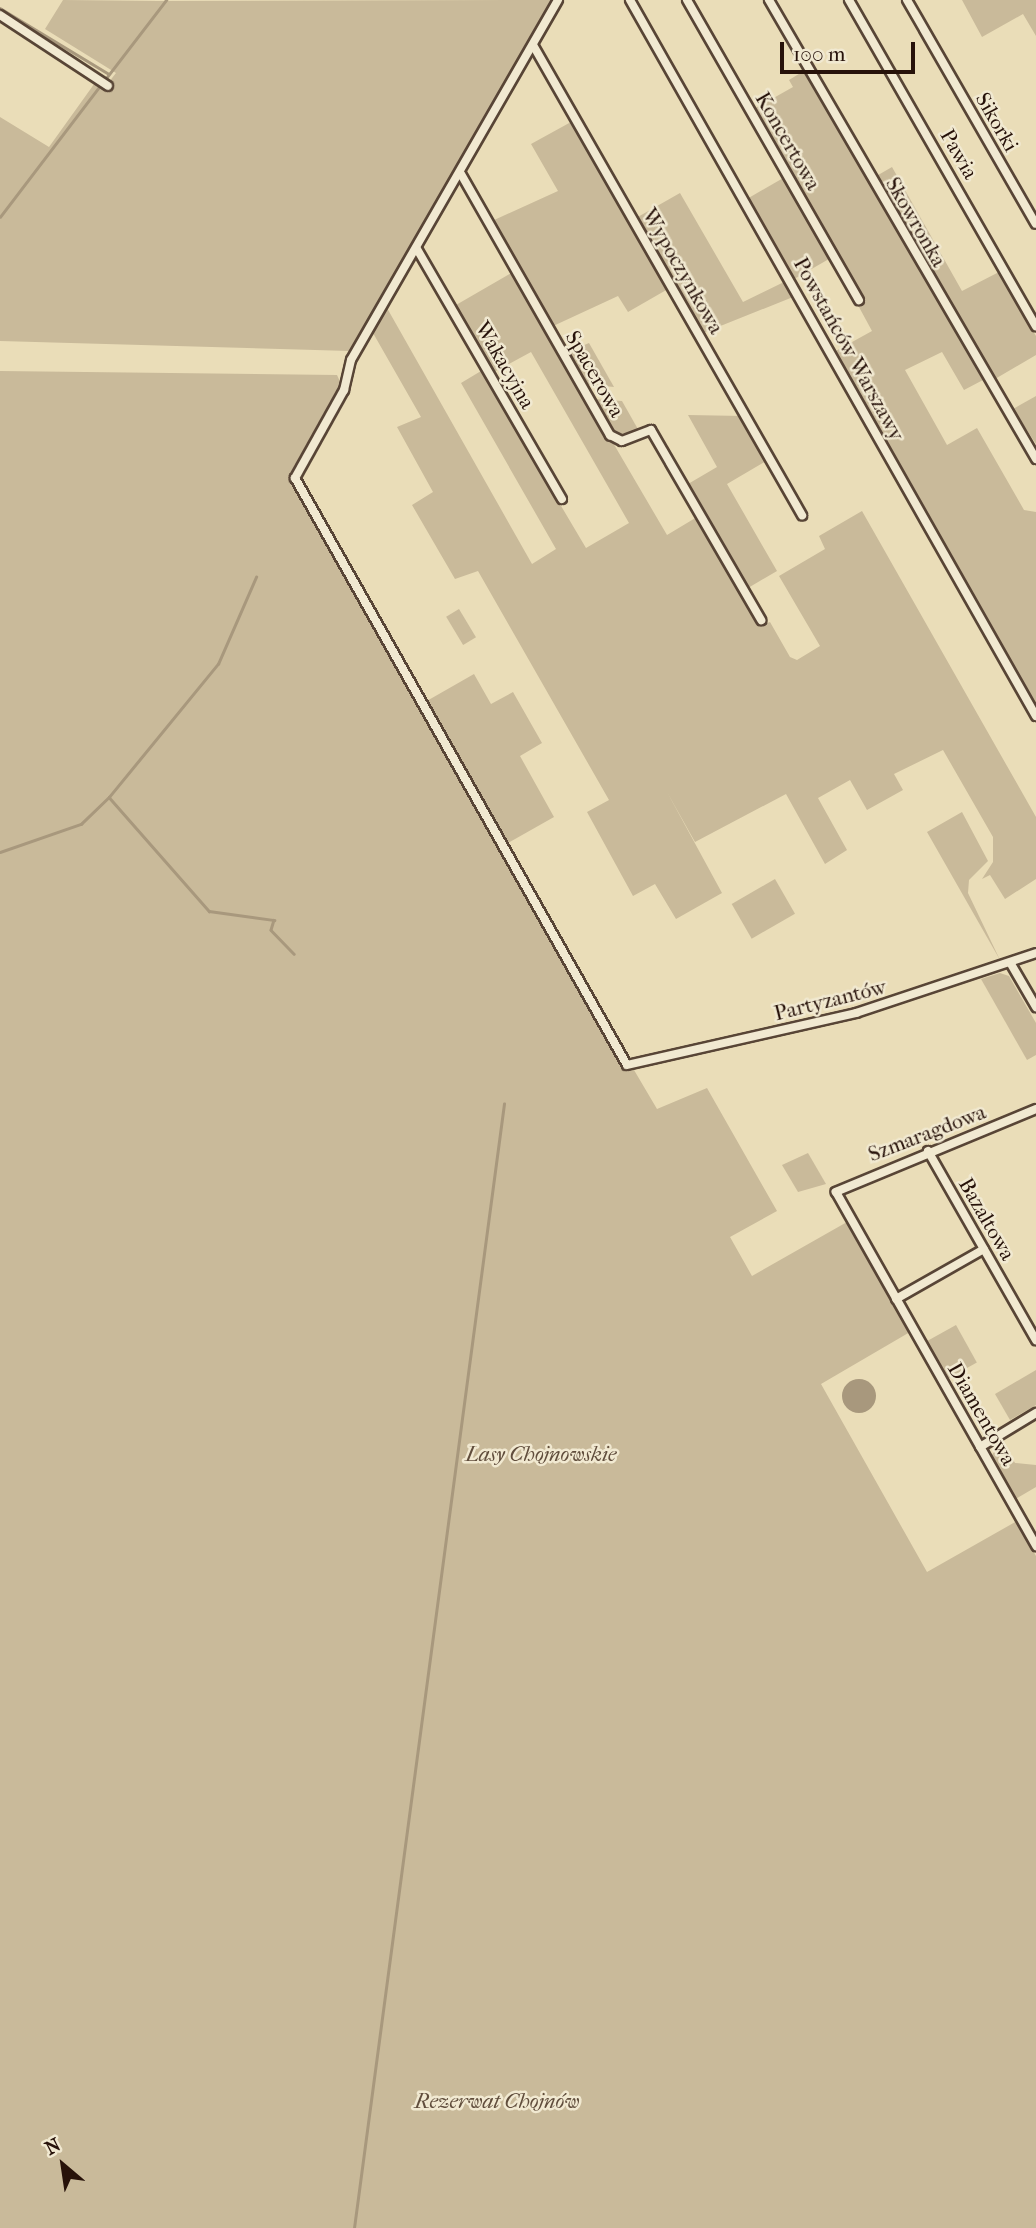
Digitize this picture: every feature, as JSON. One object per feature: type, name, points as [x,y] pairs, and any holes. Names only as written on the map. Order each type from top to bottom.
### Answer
[{"type":"street","points":[[417,249],[558,0]]},
{"type":"street","name":"Powstańców Warszawy","points":[[630,0],[1036,716]]},
{"type":"street","name":"Koncertowa","points":[[687,0],[859,300]]},
{"type":"street","name":"Skowronka","points":[[769,0],[1036,459]]},
{"type":"street","name":"Pawia","points":[[849,0],[1036,326]]},
{"type":"street","name":"Sikorki","points":[[907,0],[1036,224]]},
{"type":"street","points":[[0,15],[107,86]]},
{"type":"street","name":"Wypoczynkowa","points":[[533,45],[802,515]]},
{"type":"street","name":"Spacerowa","points":[[461,174],[610,435],[622,441],[651,430],[761,620]]},
{"type":"street","name":"Wakacyjna","points":[[417,249],[562,499]]},
{"type":"street","name":"Partyzantów","points":[[417,249],[351,360],[344,390],[295,478],[627,1065],[856,1013],[1011,964],[1036,953]]},
{"type":"street","points":[[1011,964],[1036,1007]]},
{"type":"street","name":"Szmaragdowa","points":[[836,1194],[841,1185],[1036,1109]]},
{"type":"street","name":"Bazaltowa","points":[[928,1151],[1036,1340]]},
{"type":"street","name":"Diamentowa","points":[[836,1194],[1036,1546]]},
{"type":"street","points":[[896,1299],[984,1249]]},
{"type":"street","points":[[980,1447],[1036,1413]]},
{"type":"green space","points":[[63,0],[554,0],[350,351],[0,341],[0,117],[49,147],[97,80],[105,87],[116,73],[45,29]]},
{"type":"green space","points":[[962,0],[1036,0],[1036,36],[1023,14],[982,37]]},
{"type":"green space","points":[[807,69],[983,380],[964,390],[942,352],[905,370],[947,445],[977,428],[1024,510],[1036,512],[1036,710],[834,352],[872,331],[752,110],[793,87],[789,80]]},
{"type":"green space","points":[[571,122],[668,289],[628,312],[618,296],[551,327],[492,221],[558,191],[531,144]]},
{"type":"green space","points":[[892,167],[962,291],[999,272],[1036,336],[1036,355],[995,379],[873,178]]},
{"type":"green space","points":[[785,177],[832,258],[793,280],[746,200]]},
{"type":"green space","points":[[680,193],[743,302],[784,282],[793,297],[703,333],[636,218]]},
{"type":"green space","points":[[513,272],[667,535],[697,517],[750,610],[761,625],[770,622],[790,657],[797,660],[820,646],[779,576],[825,549],[819,536],[862,511],[1036,817],[1036,879],[1005,899],[990,875],[982,879],[993,862],[993,837],[943,750],[894,774],[903,790],[867,810],[850,780],[818,798],[847,850],[825,864],[786,794],[695,842],[667,792],[722,893],[676,919],[655,884],[633,896],[587,812],[609,800],[478,571],[455,579],[412,505],[433,492],[397,427],[421,417],[373,333],[387,308],[532,564],[556,549],[461,383],[481,371],[586,548],[629,523],[531,352],[494,372],[456,305]]},
{"type":"green space","points":[[589,343],[614,387],[584,384],[566,353]]},
{"type":"green space","name":"Lasy Chojnowskie","points":[[0,371],[337,375],[342,386],[290,479],[628,1071],[634,1070],[657,1109],[707,1088],[777,1211],[730,1237],[752,1276],[847,1222],[910,1332],[821,1384],[927,1572],[1017,1521],[1036,1556],[1036,2228],[0,2228]]},
{"type":"green space","points":[[1036,396],[1036,444],[1013,409]]},
{"type":"green space","points":[[593,399],[622,401],[639,431],[613,435]]},
{"type":"green space","points":[[688,415],[743,416],[768,460],[727,484],[777,571],[748,588],[688,484],[717,467]]},
{"type":"green space","points":[[459,609],[476,637],[463,645],[446,617]]},
{"type":"green space","points":[[474,674],[491,704],[513,692],[542,743],[520,756],[554,817],[506,844],[425,702]]},
{"type":"green space","points":[[962,812],[988,861],[969,880],[968,893],[1000,960],[927,832]]},
{"type":"green space","points":[[775,879],[795,914],[752,939],[732,904]]},
{"type":"green space","points":[[1000,973],[1009,976],[1036,1023],[1036,1055],[1027,1060],[981,979]]},
{"type":"green space","points":[[808,1153],[826,1184],[798,1192],[782,1165]]},
{"type":"green space","points":[[956,1325],[977,1363],[945,1380],[925,1342]]},
{"type":"green space","points":[[1036,1370],[1036,1405],[1010,1420],[995,1394]]},
{"type":"green space","points":[[1002,1440],[1015,1463],[1036,1465],[1036,1487],[1014,1500],[990,1458]]},
{"type":"shaded area","points":[[859,1379],[871,1384],[876,1396],[871,1408],[859,1413],[847,1408],[842,1396],[847,1384]]},
{"type":"waterway","points":[[107,77],[166,0]]},
{"type":"waterway","points":[[0,8],[109,74]]},
{"type":"waterway","points":[[0,217],[102,83]]},
{"type":"waterway","points":[[0,852],[81,824],[109,797],[218,664],[256,577]]},
{"type":"waterway","points":[[109,797],[209,911],[274,920],[271,930],[294,954]]},
{"type":"waterway","points":[[354,2228],[504,1104]]},
{"type":"park label","name":"Rezerwat Chojnów","points":[[497,2101]]}]
